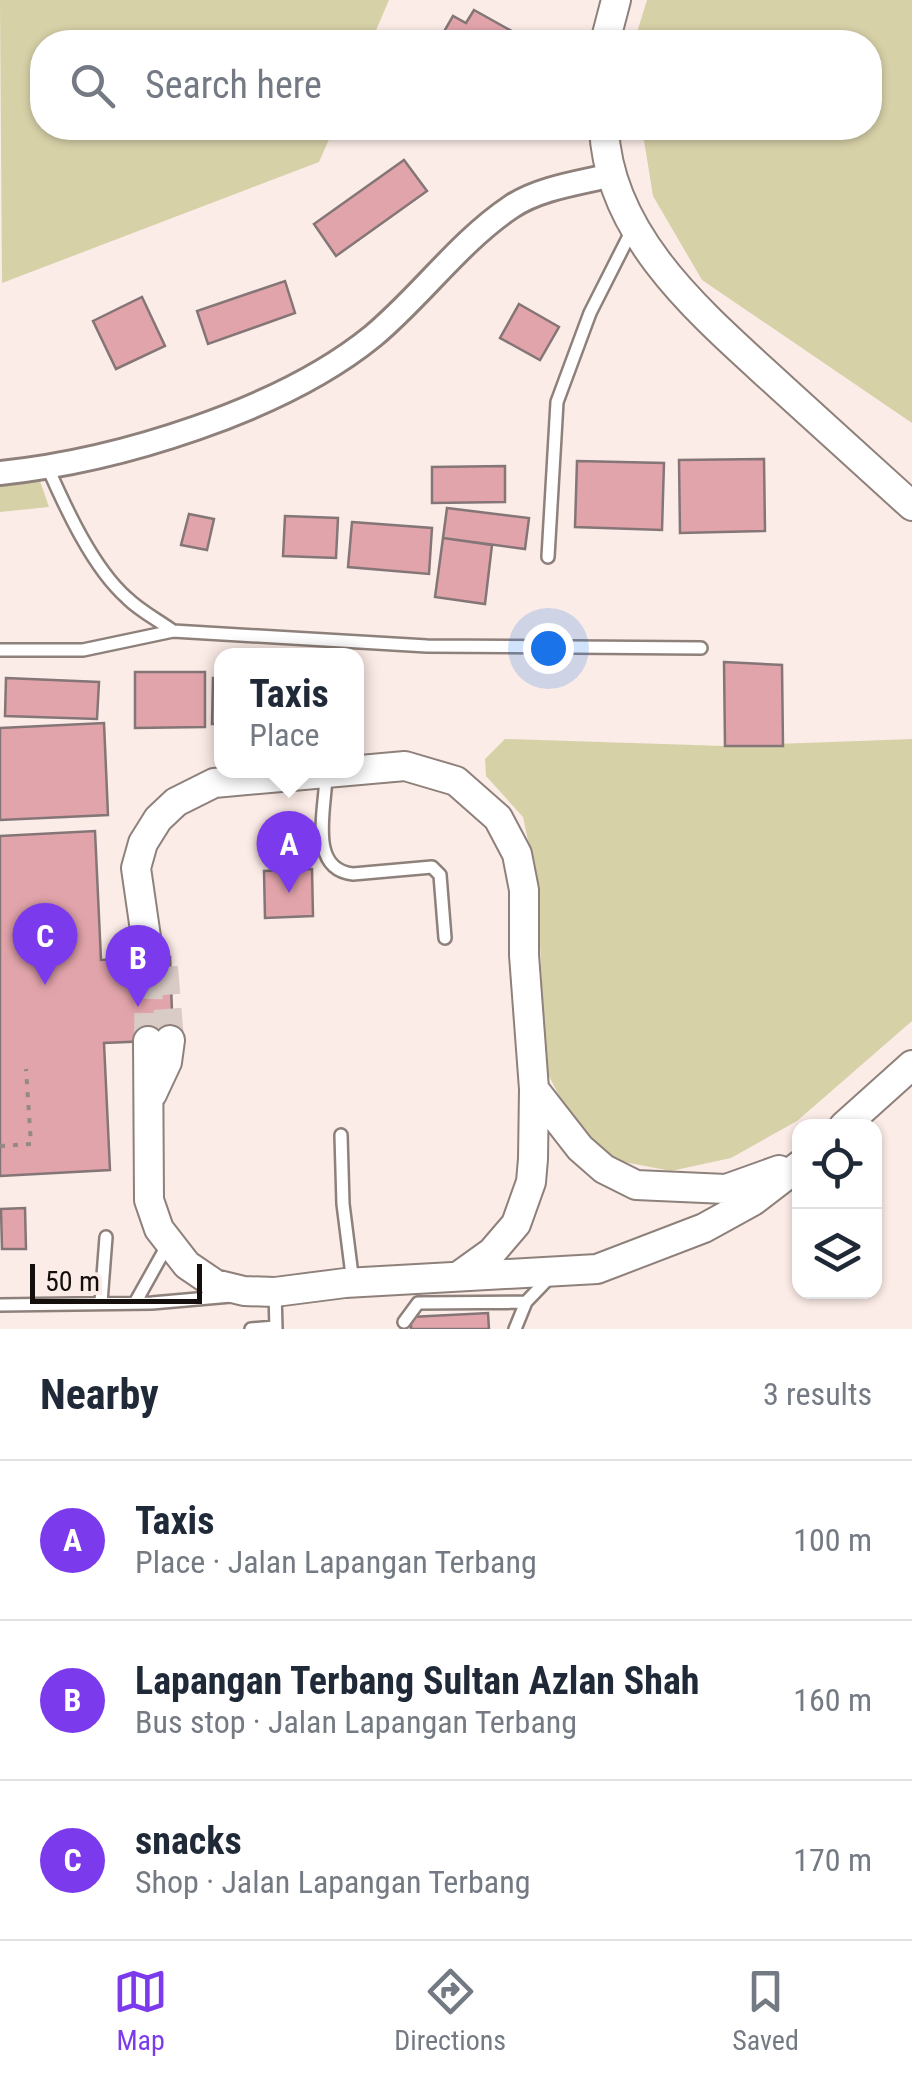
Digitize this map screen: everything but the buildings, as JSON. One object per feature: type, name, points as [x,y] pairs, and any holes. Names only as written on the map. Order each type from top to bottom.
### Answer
[{"type":"street","points":[[609,30],[616,0]]},
{"type":"street","points":[[606,140],[612,174],[634,228],[692,305],[912,506]]},
{"type":"street","points":[[0,473],[48,468],[138,446],[308,382],[371,338],[483,229],[514,205],[556,188],[612,174]]},
{"type":"street","points":[[364,770],[405,766],[438,774],[470,790],[498,818],[517,854],[524,890],[524,956],[534,1090],[533,1158],[524,1206],[504,1240],[460,1276]]},
{"type":"street","points":[[152,949],[136,868],[143,843],[158,819],[176,802],[214,783],[270,778]]},
{"type":"street","points":[[159,1041],[147,1104],[149,1200],[153,1217],[168,1244],[187,1265],[215,1284],[244,1291],[597,1269],[704,1228],[752,1201],[792,1170]]},
{"type":"street","points":[[852,1119],[912,1065]]},
{"type":"street","points":[[534,1090],[580,1148],[604,1168],[636,1185],[726,1189],[792,1167]]},
{"type":"lane","points":[[548,557],[557,402],[590,313],[634,228]]},
{"type":"lane","points":[[48,468],[63,503],[101,567],[125,597],[173,631]]},
{"type":"lane","points":[[0,650],[83,650],[173,631],[428,646],[701,648]]},
{"type":"lane","points":[[326,778],[323,824],[325,856],[330,864],[353,874],[432,867],[440,875],[445,938]]},
{"type":"lane","points":[[341,1135],[343,1204],[352,1283]]},
{"type":"lane","points":[[101,1302],[106,1237]]},
{"type":"lane","points":[[135,1303],[168,1244]]},
{"type":"lane","points":[[515,1329],[526,1302],[558,1270]]},
{"type":"lane","points":[[0,1305],[222,1299],[244,1291]]},
{"type":"lane","points":[[251,1329],[275,1328],[274,1292]]},
{"type":"lane","points":[[404,1322],[418,1303],[526,1302]]},
{"type":"path","points":[[0,1146],[32,1144],[26,1069]]},
{"type":"shaded area","points":[[0,0],[389,0],[376,30],[30,30],[30,140],[329,140],[319,162],[2,283]]},
{"type":"shaded area","points":[[647,0],[912,0],[912,423],[702,280],[653,196],[644,140],[882,140],[882,30],[638,30]]},
{"type":"shaded area","points":[[40,481],[49,507],[0,512],[0,482]]},
{"type":"shaded area","points":[[505,739],[725,746],[912,739],[912,1021],[799,1119],[792,1119],[792,1124],[731,1158],[671,1171],[619,1161],[572,1122],[546,1070],[537,883],[523,817],[486,776],[485,759]]},
{"type":"tunnel","points":[[148,1041],[149,958]]},
{"type":"tunnel","points":[[164,967],[170,1040]]},
{"type":"place","name":"Taxis","points":[[289,893]]},
{"type":"place","name":"snacks","points":[[45,985]]},
{"type":"place","name":"Lapangan Terbang Sultan Azlan Shah","points":[[138,1007]]}]
